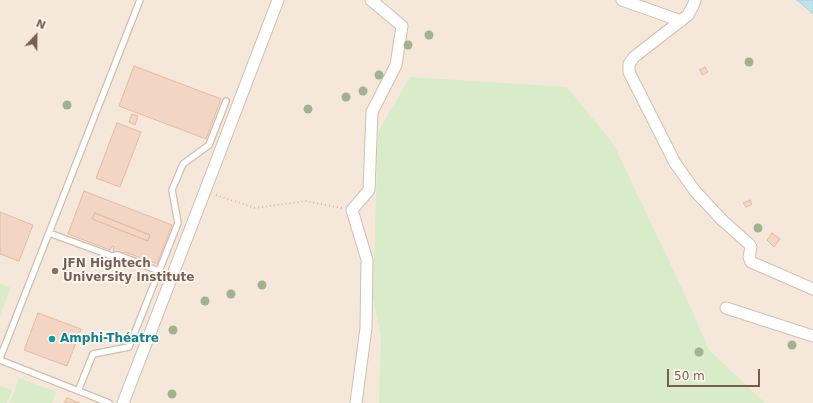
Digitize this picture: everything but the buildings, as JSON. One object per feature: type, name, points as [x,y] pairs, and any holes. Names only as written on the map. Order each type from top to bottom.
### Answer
[{"type":"street","points":[[123,403],[278,0]]},
{"type":"street","points":[[356,403],[366,328],[367,260],[352,210],[369,190],[372,112],[396,65],[402,26],[371,0]]},
{"type":"street","points":[[622,0],[680,21]]},
{"type":"street","points":[[695,0],[688,15],[634,57],[629,64],[629,72],[675,163],[695,191],[722,220],[749,244],[751,247],[749,257],[751,262],[813,289]]},
{"type":"street","points":[[726,308],[812,332]]},
{"type":"lane","points":[[109,403],[0,359],[140,0]]},
{"type":"lane","points":[[78,391],[93,354],[129,347],[178,223],[172,190],[183,164],[209,145],[226,101]]},
{"type":"lane","points":[[49,233],[112,256],[118,255],[159,270]]},
{"type":"path","points":[[205,191],[255,208],[306,200],[352,210]]},
{"type":"shaded area","points":[[0,0],[813,0],[813,403],[0,403]]},
{"type":"green space","points":[[410,77],[567,87],[614,145],[685,295],[709,350],[765,403],[379,403],[381,337],[373,298],[378,132]]},
{"type":"green space","points":[[0,283],[11,288],[0,315]]},
{"type":"green space","points":[[19,378],[56,392],[52,403],[10,403]]},
{"type":"green space","points":[[0,386],[12,390],[7,403],[0,403]]},
{"type":"water","points":[[797,0],[813,0],[813,14]]},
{"type":"place","name":"JFN Hightech University Institute","points":[[55,271]]},
{"type":"place","name":"Amphi-Théatre","points":[[52,339]]}]
